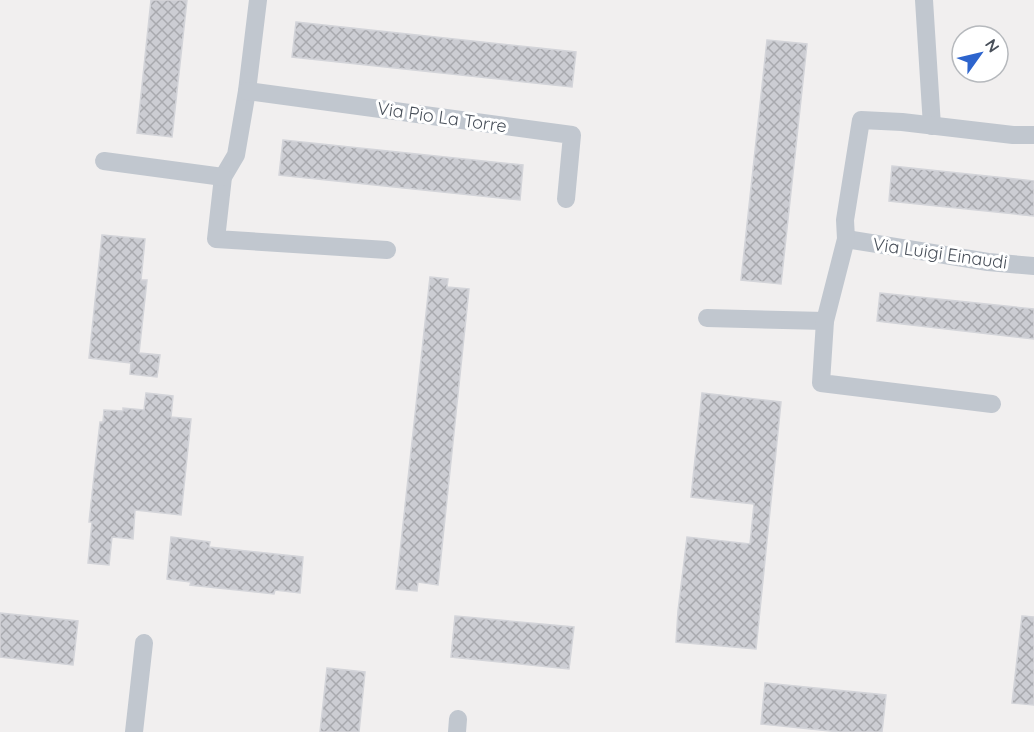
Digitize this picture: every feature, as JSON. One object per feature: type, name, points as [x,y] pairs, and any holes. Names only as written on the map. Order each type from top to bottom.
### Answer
[{"type":"street","points":[[258,0],[248,91],[236,155],[223,177],[216,239],[387,250]]},
{"type":"street","points":[[924,0],[932,126]]},
{"type":"street","name":"Via Pio La Torre","points":[[248,91],[572,135],[566,199]]},
{"type":"street","points":[[992,404],[821,383],[825,321],[846,239],[845,220],[861,120],[902,122],[1013,135],[1034,135]]},
{"type":"street","points":[[104,161],[223,177]]},
{"type":"street","name":"Via Luigi Einaudi","points":[[846,239],[987,262],[1034,266]]},
{"type":"street","points":[[707,318],[825,321]]},
{"type":"street","points":[[134,732],[144,643]]},
{"type":"building","points":[[151,0],[187,0],[172,137],[137,133]]},
{"type":"building","points":[[296,22],[576,52],[572,87],[292,57]]},
{"type":"building","points":[[767,40],[807,44],[781,284],[741,280]]},
{"type":"building","points":[[283,140],[523,165],[520,200],[279,175]]},
{"type":"building","points":[[892,166],[1034,181],[1034,216],[889,201]]},
{"type":"building","points":[[102,235],[145,239],[141,280],[147,280],[139,353],[160,355],[157,377],[130,374],[131,363],[89,358]]},
{"type":"building","points":[[430,277],[448,279],[447,287],[469,289],[438,585],[418,582],[417,591],[396,589]]},
{"type":"building","points":[[880,293],[1034,309],[1034,339],[877,321]]},
{"type":"building","points":[[146,393],[173,396],[171,417],[191,419],[181,515],[135,510],[133,539],[112,537],[109,565],[88,563],[92,522],[89,522],[100,422],[103,422],[104,410],[123,411],[123,408],[144,410]]},
{"type":"building","points":[[702,393],[781,402],[756,649],[676,642],[687,537],[750,544],[754,504],[691,497]]},
{"type":"building","points":[[171,537],[210,542],[209,547],[303,557],[300,593],[275,590],[274,594],[190,585],[191,582],[167,579]]},
{"type":"building","points":[[0,613],[78,621],[73,665],[0,657]]},
{"type":"building","points":[[455,616],[574,627],[569,669],[451,657]]},
{"type":"building","points":[[1022,616],[1034,617],[1034,705],[1012,703]]},
{"type":"building","points":[[327,668],[365,672],[359,732],[320,732]]},
{"type":"building","points":[[765,683],[886,695],[882,732],[840,732],[761,724]]}]
